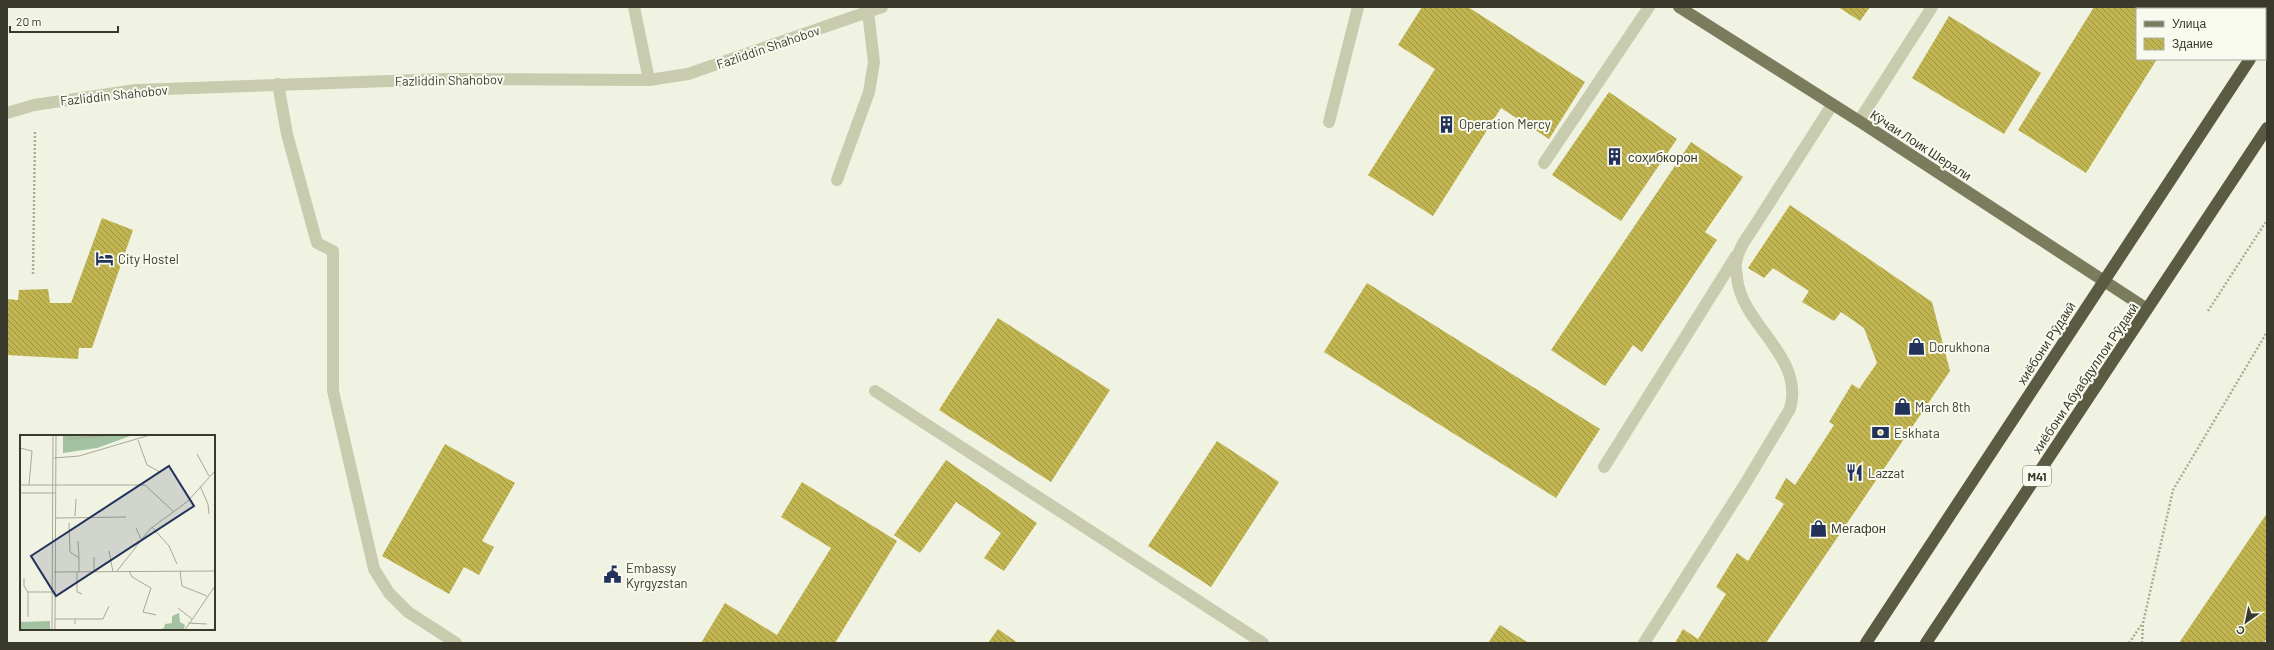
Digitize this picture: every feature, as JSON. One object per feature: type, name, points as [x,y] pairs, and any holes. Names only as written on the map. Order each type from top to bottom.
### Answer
[{"type":"highway","name":"хиёбони Рӯдакӣ","points":[[1866,643],[2249,60]]},
{"type":"highway","name":"хиёбони Абуабдуллои Рӯдакӣ","points":[[1926,643],[2267,128]]},
{"type":"main road","name":"Кӯчаи Лоик Шерали","points":[[1679,7],[1859,121],[2147,309]]},
{"type":"street","points":[[634,7],[649,80]]},
{"type":"street","name":"Fazliddin Shahobov","points":[[7,113],[34,105],[136,90],[446,79],[649,80],[688,74],[882,7]]},
{"type":"street","points":[[1329,122],[1358,7]]},
{"type":"street","points":[[1544,163],[1649,7]]},
{"type":"street","points":[[1859,121],[1932,7]]},
{"type":"street","points":[[836,180],[869,92],[874,62],[868,12]]},
{"type":"street","points":[[278,84],[287,134],[317,243],[333,252],[333,391],[374,569],[389,593],[408,612],[456,643]]},
{"type":"street","points":[[1604,467],[1832,105]]},
{"type":"street","points":[[1644,643],[1784,421],[1793,396],[1791,381],[1781,355],[1743,301],[1738,283],[1736,264],[1740,250]]},
{"type":"street","points":[[875,391],[1263,643]]},
{"type":"path","points":[[33,274],[34,105]]},
{"type":"path","points":[[2208,311],[2267,220]]},
{"type":"path","points":[[2142,643],[2143,623],[2173,490],[2267,332]]},
{"type":"path","points":[[2129,643],[2143,623]]},
{"type":"building","name":"Operation Mercy","points":[[1422,7],[1468,7],[1585,82],[1549,139],[1501,108],[1433,216],[1368,175],[1435,69],[1398,45]]},
{"type":"building","points":[[1838,7],[1870,7],[1860,21]]},
{"type":"building","points":[[2094,7],[2189,7],[2136,8],[2136,60],[2156,60],[2086,173],[2018,130]]},
{"type":"building","points":[[1949,16],[2041,73],[2004,134],[1912,78]]},
{"type":"building","name":"соҳибкорон","points":[[1609,92],[1677,139],[1621,221],[1552,175]]},
{"type":"building","points":[[1691,142],[1743,177],[1705,232],[1717,240],[1642,352],[1633,345],[1605,386],[1551,350]]},
{"type":"building","points":[[1790,205],[1932,302],[1950,371],[1766,643],[1675,643],[1683,629],[1698,639],[1726,594],[1716,587],[1737,553],[1748,561],[1784,504],[1775,498],[1786,478],[1795,485],[1834,425],[1829,422],[1852,384],[1859,389],[1877,363],[1864,328],[1841,312],[1834,321],[1802,302],[1809,291],[1773,268],[1764,278],[1748,268]]},
{"type":"building","name":"City Hostel","points":[[102,218],[133,230],[92,348],[79,348],[78,359],[7,355],[7,299],[18,300],[19,290],[48,289],[50,303],[71,303]]},
{"type":"building","points":[[1367,283],[1600,429],[1556,498],[1324,352]]},
{"type":"building","points":[[998,318],[1110,390],[1051,482],[939,410]]},
{"type":"building","points":[[1217,441],[1279,482],[1211,587],[1148,546]]},
{"type":"building","points":[[445,444],[515,483],[482,541],[494,547],[479,575],[464,567],[449,594],[382,556]]},
{"type":"building","points":[[946,460],[1037,523],[1004,571],[984,558],[1001,533],[956,502],[920,553],[894,535]]},
{"type":"building","points":[[802,482],[897,541],[835,643],[701,643],[725,603],[777,635],[831,548],[781,517]]},
{"type":"building","points":[[2267,513],[2267,638],[2264,643],[2179,643]]},
{"type":"building","points":[[1500,625],[1529,643],[1488,643]]},
{"type":"building","points":[[998,629],[1018,643],[988,643]]},
{"type":"place","name":"Operation Mercy","points":[[1446,124]]},
{"type":"place","name":"соҳибкорон","points":[[1615,157]]},
{"type":"place","name":"City Hostel","points":[[105,259]]},
{"type":"place","name":"Dorukhona","points":[[1916,347]]},
{"type":"place","name":"March 8th","points":[[1902,407]]},
{"type":"place","name":"Eskhata","points":[[1881,433]]},
{"type":"place","name":"Lazzat","points":[[1855,473]]},
{"type":"place","name":"Мегафон","points":[[1818,528]]},
{"type":"place","name":"Embassy Kyrgyzstan","points":[[613,575]]}]
